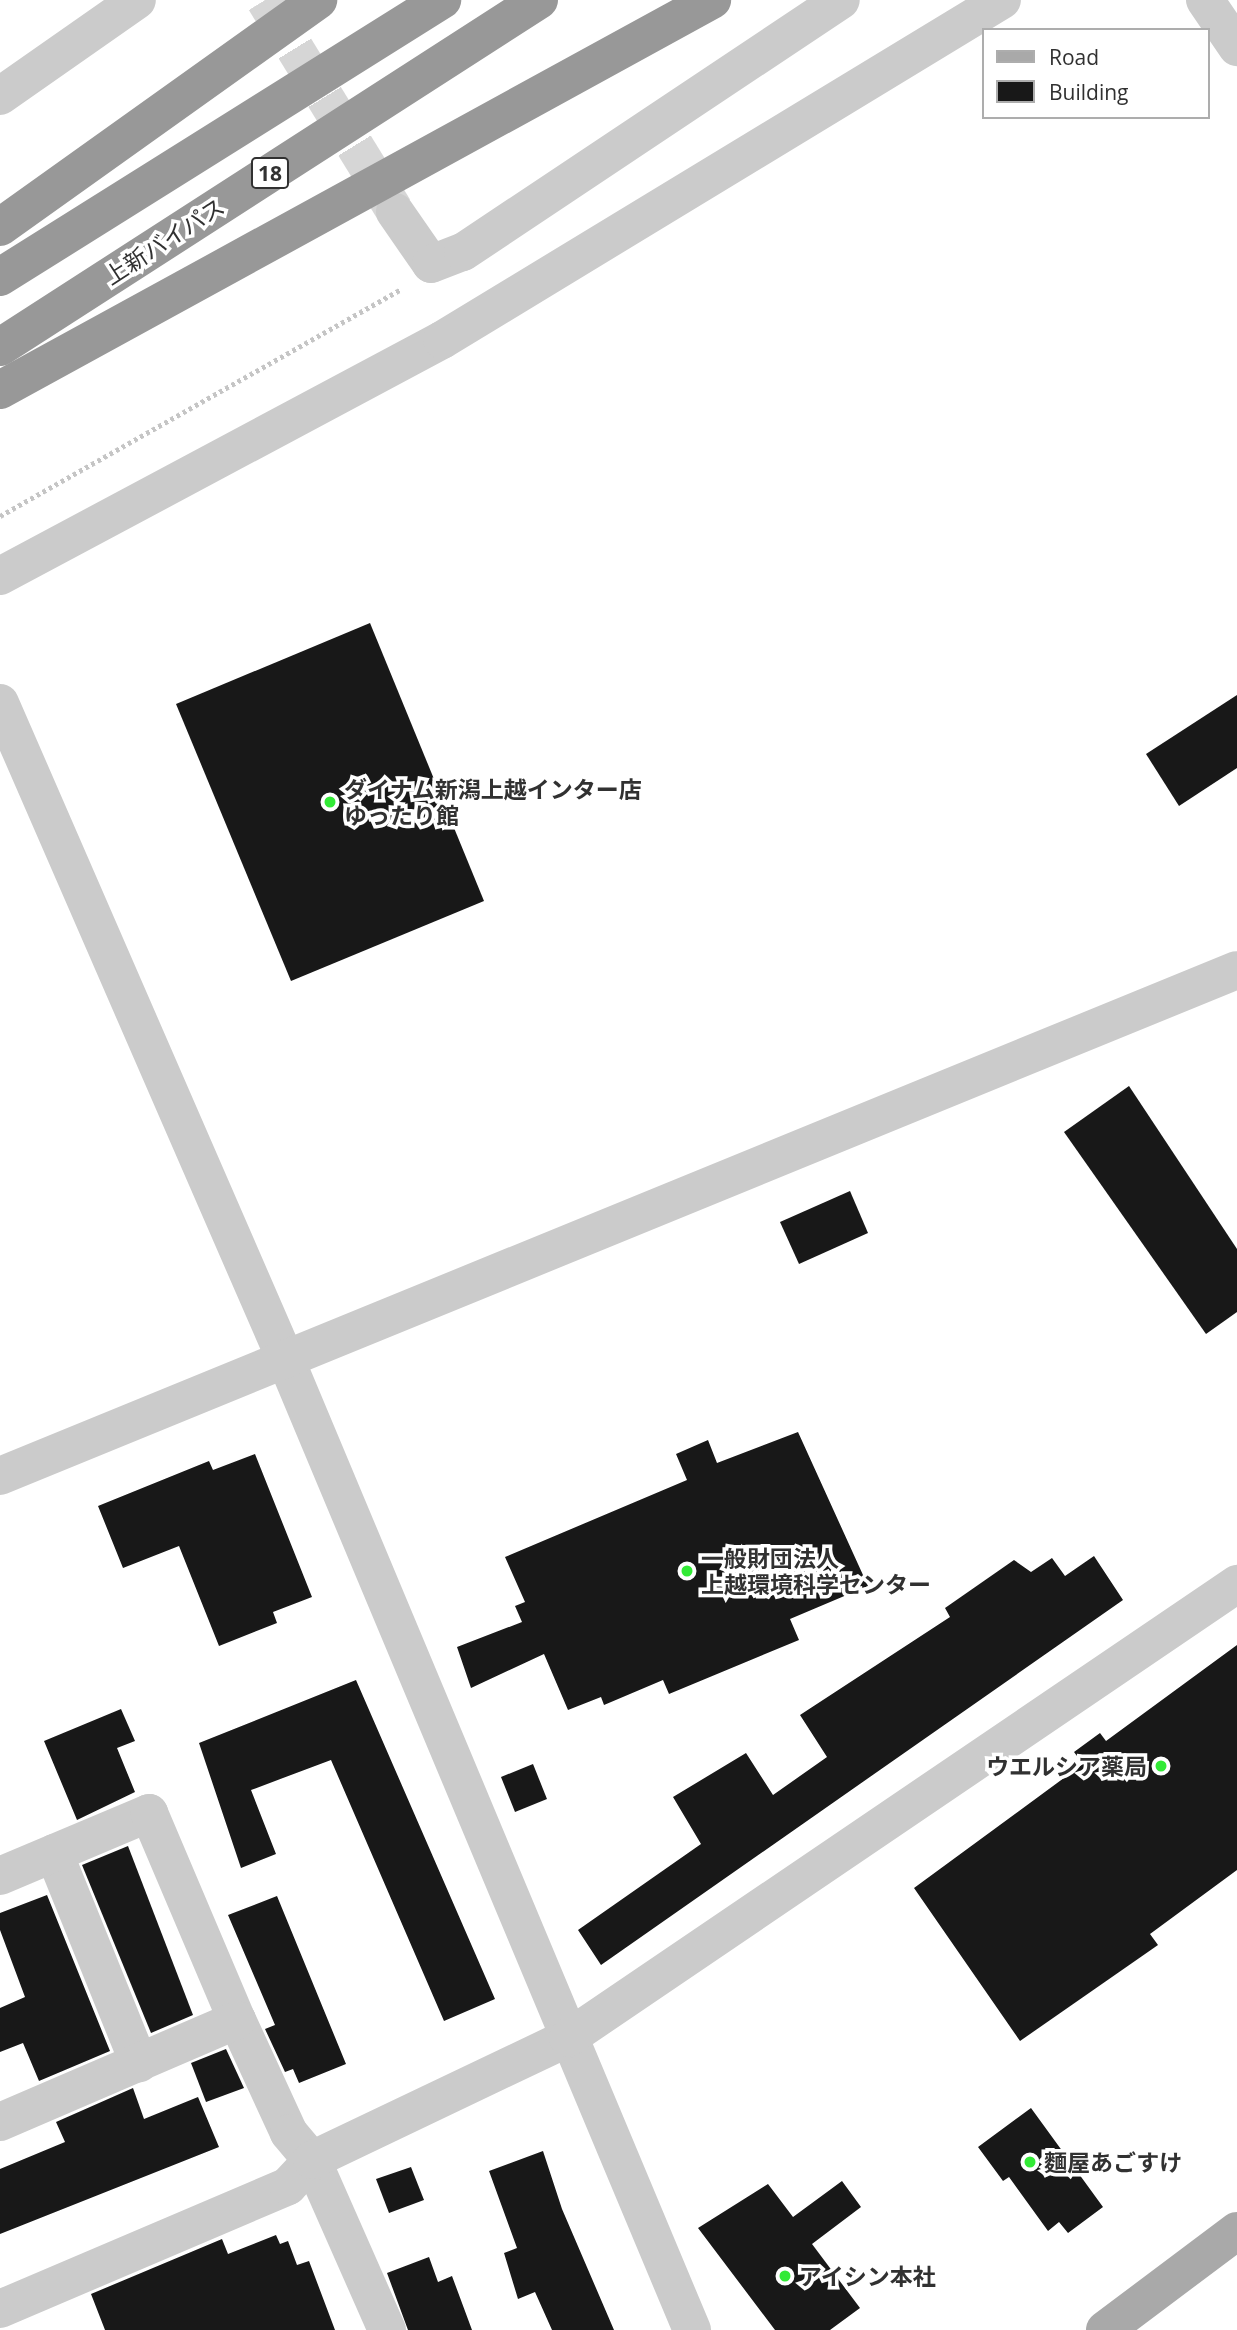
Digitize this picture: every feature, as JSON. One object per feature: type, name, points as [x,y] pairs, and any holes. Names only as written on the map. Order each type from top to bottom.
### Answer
[{"type":"highway","points":[[0,227],[318,0]]},
{"type":"highway","name":"18","points":[[0,277],[442,0]]},
{"type":"highway","name":"上新バイパス","points":[[0,347],[539,0]]},
{"type":"highway","points":[[0,390],[712,0]]},
{"type":"main road","points":[[1105,2330],[1237,2231]]},
{"type":"street","points":[[0,96],[137,0]]},
{"type":"street","points":[[395,212],[431,264],[463,252],[841,0]]},
{"type":"street","points":[[0,576],[442,340],[1002,0]]},
{"type":"street","points":[[1205,0],[1237,47]]},
{"type":"street","points":[[0,703],[285,1358],[692,2330]]},
{"type":"street","points":[[0,1476],[1237,970]]},
{"type":"street","points":[[0,2309],[288,2186],[312,2160],[568,2038],[1237,1584]]},
{"type":"street","points":[[0,1876],[149,1813],[237,2020],[289,2133],[312,2160],[387,2330]]},
{"type":"street","points":[[54,1853],[139,2063]]},
{"type":"street","points":[[0,2122],[237,2020]]},
{"type":"path","points":[[0,516],[396,293],[431,264]]},
{"type":"building","name":"ダイナム新潟上越インター店 ゆったり館","points":[[370,623],[484,901],[291,981],[176,704]]},
{"type":"building","points":[[1237,695],[1237,768],[1179,806],[1146,754]]},
{"type":"building","points":[[1129,1086],[1237,1249],[1237,1312],[1206,1334],[1064,1132]]},
{"type":"building","points":[[850,1191],[868,1233],[799,1264],[780,1222]]},
{"type":"building","name":"一般財団法人 上越環境科学センター","points":[[798,1432],[868,1586],[790,1619],[799,1640],[669,1694],[663,1680],[604,1705],[601,1697],[568,1710],[544,1654],[471,1688],[457,1647],[522,1622],[515,1606],[525,1602],[505,1557],[687,1480],[676,1454],[708,1440],[717,1463]]},
{"type":"building","points":[[255,1454],[312,1597],[273,1612],[277,1623],[219,1646],[179,1546],[123,1568],[98,1506],[209,1461],[213,1470]]},
{"type":"building","points":[[1094,1556],[1123,1600],[601,1965],[578,1930],[701,1844],[673,1797],[746,1753],[773,1795],[827,1757],[800,1715],[950,1617],[945,1608],[1014,1560],[1031,1572],[1052,1558],[1065,1576]]},
{"type":"building","points":[[1237,1645],[1237,1870],[1150,1934],[1158,1945],[1020,2041],[914,1888],[1083,1764],[1074,1752],[1100,1733],[1106,1741]]},
{"type":"building","points":[[356,1680],[495,1999],[444,2021],[331,1760],[251,1790],[276,1854],[241,1868],[199,1743]]},
{"type":"building","points":[[121,1709],[135,1741],[117,1748],[135,1792],[77,1820],[44,1741]]},
{"type":"building","points":[[533,1764],[547,1799],[515,1812],[501,1777]]},
{"type":"building","points":[[128,1846],[193,2015],[151,2033],[82,1865]]},
{"type":"building","points":[[47,1895],[110,2051],[39,2081],[23,2043],[0,2052],[0,2008],[25,1997],[0,1930],[0,1913]]},
{"type":"building","points":[[277,1896],[346,2064],[299,2083],[293,2069],[285,2072],[265,2029],[275,2025],[228,1915]]},
{"type":"building","points":[[226,2049],[244,2088],[206,2102],[191,2063]]},
{"type":"building","points":[[133,2088],[144,2119],[198,2097],[219,2147],[0,2234],[0,2169],[65,2142],[56,2122]]},
{"type":"building","name":"麵屋あごすけ","points":[[1031,2108],[1103,2207],[1068,2233],[1059,2222],[1048,2231],[1009,2177],[1003,2181],[978,2147]]},
{"type":"building","points":[[543,2151],[562,2209],[614,2330],[552,2330],[535,2292],[518,2299],[504,2253],[517,2248],[489,2171]]},
{"type":"building","points":[[411,2167],[424,2200],[389,2213],[376,2179]]},
{"type":"building","name":"アイシン本社","points":[[842,2181],[861,2207],[812,2244],[860,2308],[830,2330],[775,2330],[698,2228],[768,2184],[793,2217]]},
{"type":"building","points":[[276,2235],[280,2244],[288,2241],[297,2265],[309,2261],[335,2330],[105,2330],[91,2294],[222,2239],[228,2254]]},
{"type":"building","points":[[429,2257],[438,2282],[452,2276],[472,2330],[408,2330],[387,2273]]},
{"type":"tunnel","points":[[265,0],[394,210]]},
{"type":"place","name":"ダイナム新潟上越インター店 ゆったり館","points":[[330,802]]},
{"type":"place","name":"一般財団法人 上越環境科学センター","points":[[687,1571]]},
{"type":"place","name":"ウエルシア薬局","points":[[1161,1766]]},
{"type":"place","name":"麵屋あごすけ","points":[[1030,2162]]},
{"type":"place","name":"アイシン本社","points":[[785,2276]]}]
